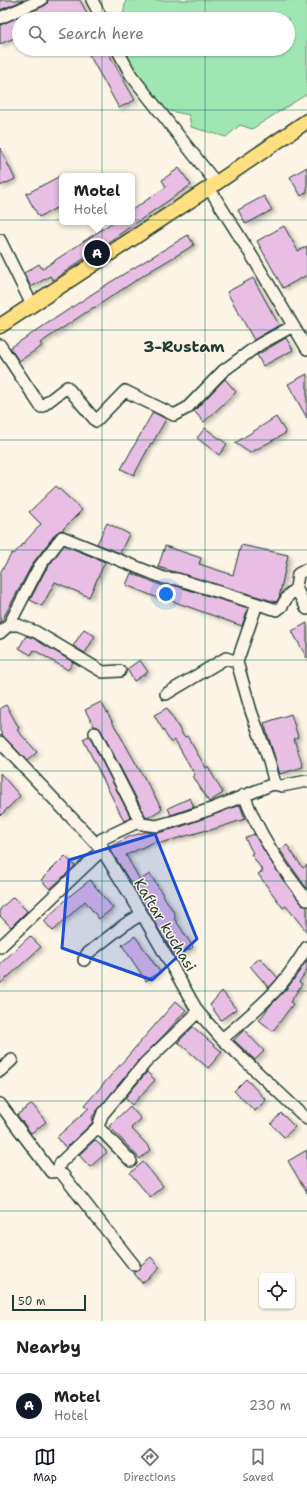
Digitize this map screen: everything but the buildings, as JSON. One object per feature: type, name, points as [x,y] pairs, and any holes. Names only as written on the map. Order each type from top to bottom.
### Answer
[{"type":"main road","points":[[0,326],[307,121]]},
{"type":"street","points":[[13,12],[40,0]]},
{"type":"street","points":[[92,0],[98,12]]},
{"type":"street","points":[[0,18],[12,13]]},
{"type":"street","points":[[121,56],[131,75],[213,185],[255,261],[307,349]]},
{"type":"street","points":[[0,240],[32,305]]},
{"type":"street","points":[[0,345],[42,407],[67,387],[96,421],[125,391],[174,415],[187,408],[223,371],[260,344],[293,326]]},
{"type":"street","points":[[0,633],[9,625],[39,567],[62,537],[164,578],[177,579],[277,610],[296,588],[298,574],[307,569]]},
{"type":"street","points":[[296,588],[307,608]]},
{"type":"street","points":[[257,604],[237,662],[251,711],[268,758],[274,780],[273,784]]},
{"type":"street","points":[[9,625],[18,625],[36,632],[103,672],[120,671]]},
{"type":"street","points":[[166,694],[226,658],[237,662]]},
{"type":"street","points":[[95,733],[139,819],[136,823]]},
{"type":"street","name":"Kaftar kuchasi","points":[[0,742],[102,850],[142,914],[198,1012],[222,1039],[307,1119]]},
{"type":"street","points":[[0,947],[102,850],[102,839],[136,823],[156,826],[204,811],[273,784],[282,786],[307,781]]},
{"type":"street","points":[[244,795],[269,850],[307,900]]},
{"type":"street","points":[[84,960],[87,954],[124,925],[142,914]]},
{"type":"street","points":[[222,1039],[275,992],[307,947]]},
{"type":"street","points":[[57,1171],[61,1162],[98,1128],[102,1115],[145,1063],[198,1012]]},
{"type":"street","points":[[0,1071],[12,1060]]},
{"type":"street","points":[[0,1104],[51,1172],[57,1171],[63,1175],[134,1265]]},
{"type":"street","points":[[98,1128],[131,1161]]},
{"type":"highlighted area","points":[[155,834],[197,939],[152,980],[62,948],[69,860]]},
{"type":"green space","points":[[126,0],[307,0],[307,94],[252,129],[240,125],[226,137],[191,127],[189,115],[165,110],[133,68],[127,56],[295,56],[295,12],[123,12]]},
{"type":"place","name":"Motel","points":[[97,253]]},
{"type":"district","name":"3-Rustam","points":[[184,346]]}]
